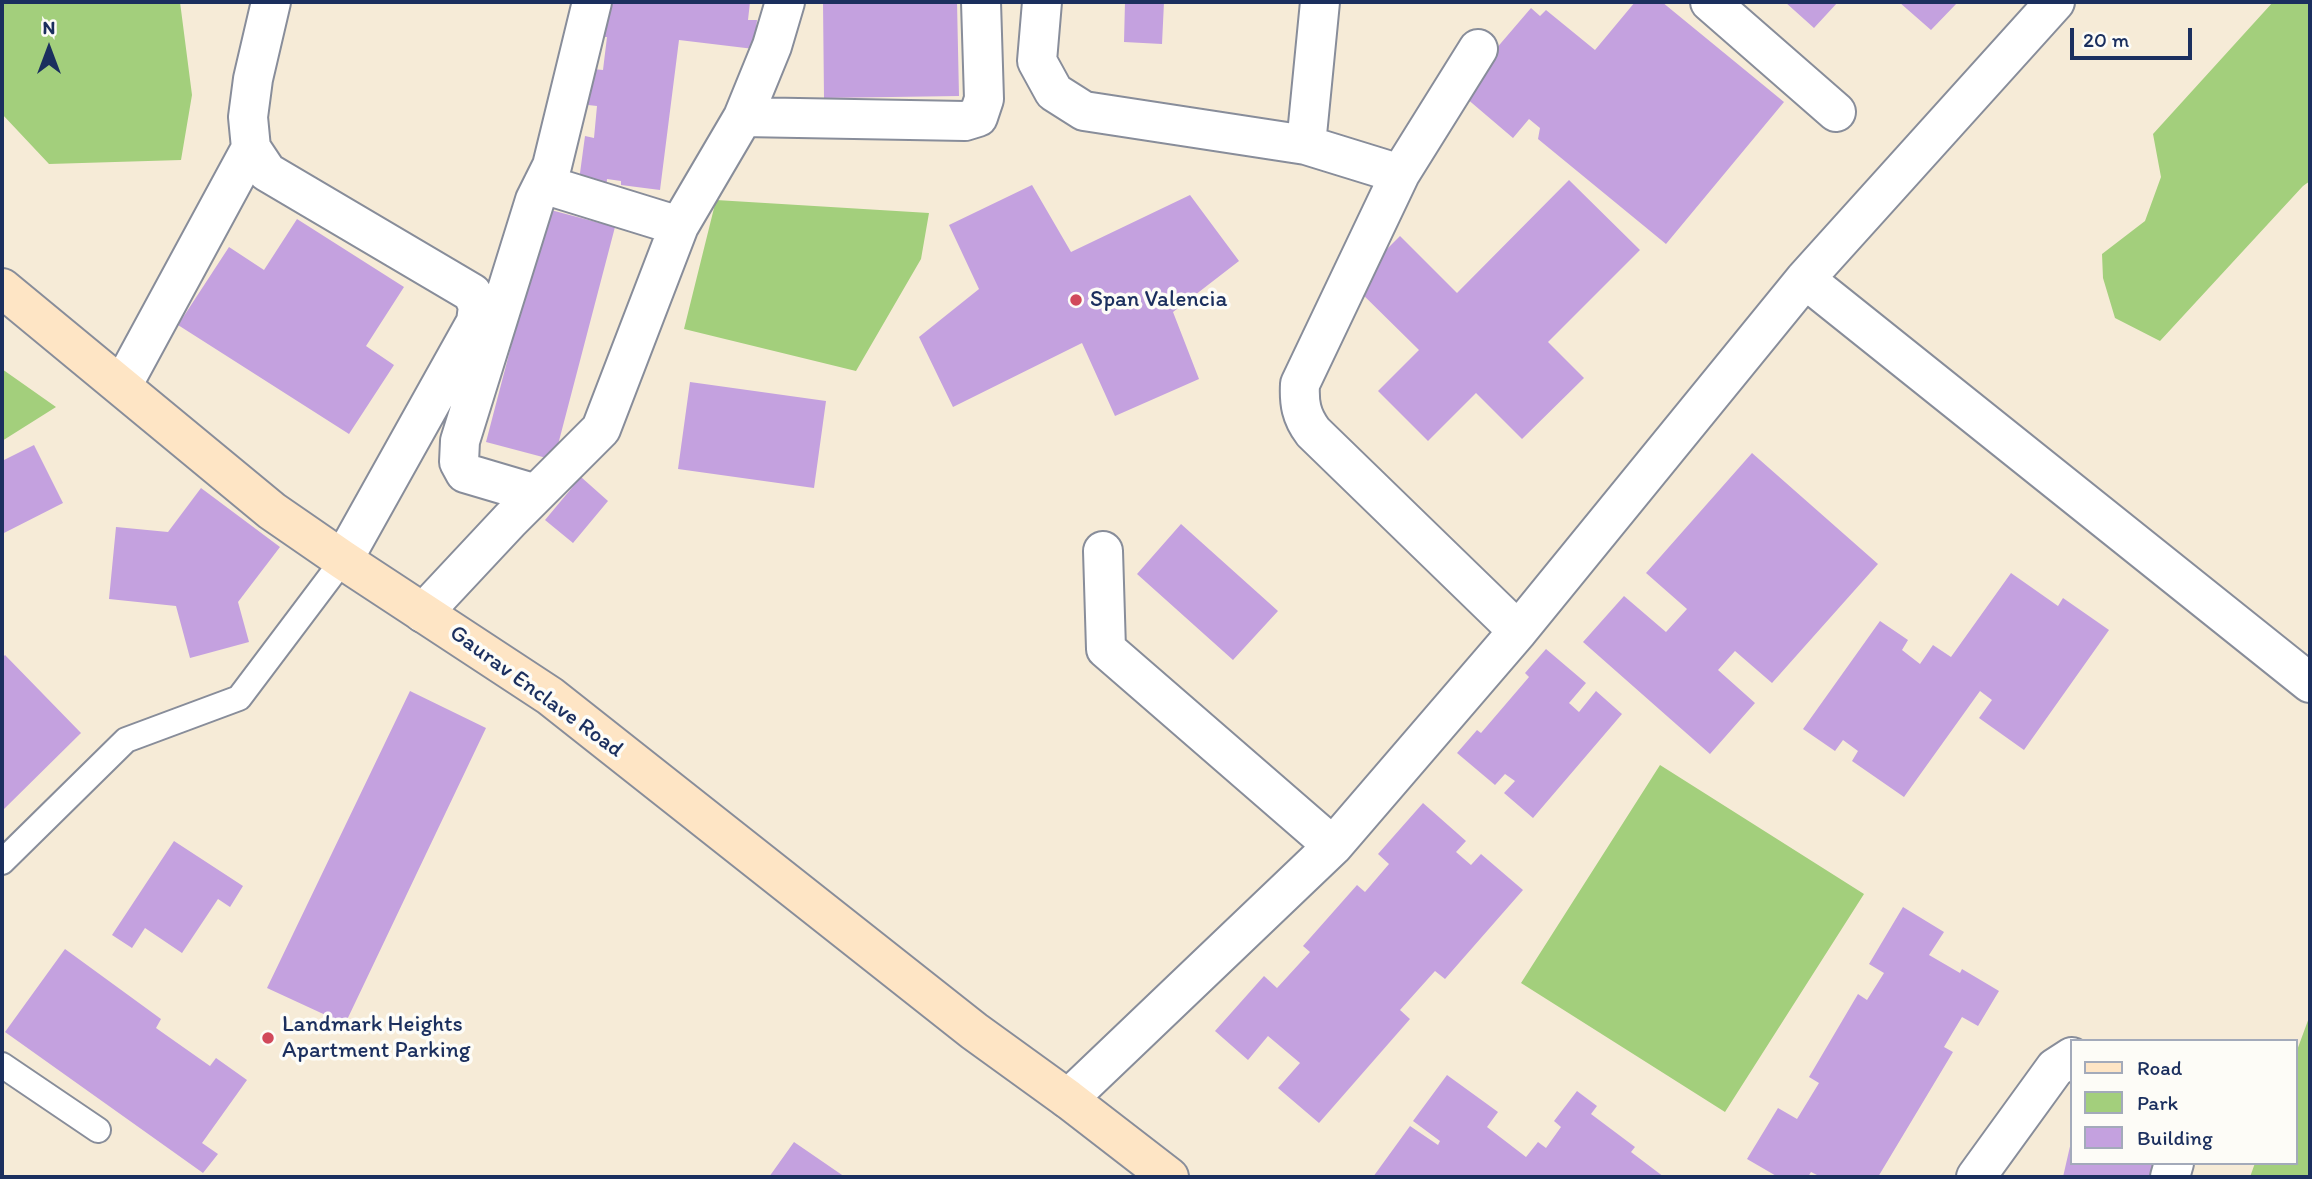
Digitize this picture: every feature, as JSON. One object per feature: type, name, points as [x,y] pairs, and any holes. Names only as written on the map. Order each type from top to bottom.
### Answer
[{"type":"street","points":[[536,494],[465,473],[459,462],[460,441],[535,200],[552,166],[592,2]]},
{"type":"street","points":[[423,612],[601,429],[679,226],[743,117],[772,46],[785,2]]},
{"type":"street","points":[[743,117],[965,121],[978,117],[984,99],[981,2]]},
{"type":"street","points":[[1042,2],[1037,61],[1054,92],[1084,111],[1306,145],[1400,174]]},
{"type":"street","points":[[1306,145],[1320,2]]},
{"type":"street","points":[[1710,2],[1836,112]]},
{"type":"street","points":[[1068,1099],[1333,846],[1518,631],[1805,279],[2055,2]]},
{"type":"street","points":[[272,3],[253,79],[248,117],[251,148],[267,172],[472,293],[478,306],[475,322],[343,560]]},
{"type":"street","points":[[1479,49],[1400,174],[1300,384],[1299,402],[1304,419],[1313,432],[1518,631]]},
{"type":"street","points":[[122,386],[251,148]]},
{"type":"street","points":[[543,184],[679,226]]},
{"type":"street","points":[[1805,279],[2310,683]]},
{"type":"street","name":"Gaurav Enclave Road","points":[[2,288],[272,511],[550,696],[974,1031],[1169,1177]]},
{"type":"street","points":[[1103,551],[1106,649],[1333,846]]},
{"type":"street","points":[[1976,1177],[2055,1068],[2070,1058]]},
{"type":"lane","points":[[2,862],[126,740],[239,698],[343,560]]},
{"type":"lane","points":[[2,1065],[98,1130]]},
{"type":"green space","points":[[2,2],[180,2],[192,95],[181,160],[49,164],[2,114]]},
{"type":"green space","points":[[2273,2],[2310,2],[2310,181],[2160,341],[2115,318],[2103,278],[2102,254],[2145,221],[2161,177],[2153,134]]},
{"type":"green space","points":[[716,200],[929,213],[921,259],[856,371],[684,329]]},
{"type":"green space","points":[[2,369],[56,407],[2,441]]},
{"type":"green space","points":[[1660,765],[1864,894],[1725,1112],[1521,983]]},
{"type":"green space","points":[[2310,1015],[2310,1177],[2250,1177],[2254,1165],[2298,1165],[2298,1048]]},
{"type":"building","points":[[608,2],[750,2],[748,20],[757,20],[754,49],[679,40],[660,190],[621,185],[621,181],[607,179],[606,191],[578,188],[585,136],[594,138],[597,106],[588,105],[593,69],[603,70]]},
{"type":"building","points":[[957,2],[959,96],[824,98],[823,3]]},
{"type":"building","points":[[1125,2],[1164,2],[1162,44],[1124,42]]},
{"type":"building","points":[[1635,2],[1662,2],[1784,102],[1666,244],[1538,139],[1540,128],[1529,119],[1513,138],[1459,92],[1531,8],[1540,16],[1546,10],[1595,50]]},
{"type":"building","points":[[1785,2],[1838,2],[1814,28]]},
{"type":"building","points":[[1899,2],[1958,2],[1931,30]]},
{"type":"building","points":[[1569,180],[1640,250],[1548,342],[1584,378],[1522,439],[1476,393],[1428,441],[1378,391],[1419,350],[1352,284],[1400,236],[1457,293]]},
{"type":"building","name":"Span Valencia","points":[[1032,185],[1071,252],[1190,195],[1239,261],[1173,312],[1199,379],[1115,416],[1082,343],[953,407],[919,337],[979,289],[949,225]]},
{"type":"building","points":[[547,209],[615,227],[554,460],[486,442]]},
{"type":"building","points":[[297,219],[404,287],[366,346],[394,365],[349,434],[178,325],[229,247],[264,270]]},
{"type":"building","points":[[690,382],[826,401],[814,488],[678,469]]},
{"type":"building","points":[[34,445],[63,503],[2,534],[2,461]]},
{"type":"building","points":[[1752,453],[1878,564],[1772,683],[1735,651],[1718,670],[1755,703],[1710,754],[1583,642],[1624,596],[1666,632],[1687,609],[1646,573]]},
{"type":"building","points":[[581,477],[608,501],[573,543],[545,520]]},
{"type":"building","points":[[201,488],[280,547],[238,602],[249,642],[190,658],[176,606],[109,599],[116,527],[168,532]]},
{"type":"building","points":[[1181,524],[1278,611],[1233,660],[1137,574]]},
{"type":"building","points":[[2011,573],[2058,606],[2063,598],[2109,630],[2024,750],[1979,718],[1992,700],[1980,691],[1904,797],[1852,761],[1858,751],[1843,740],[1835,751],[1803,729],[1880,621],[1908,640],[1902,650],[1920,664],[1933,645],[1951,657]]},
{"type":"building","points":[[1546,649],[1586,683],[1569,703],[1579,712],[1596,691],[1622,714],[1533,818],[1504,793],[1515,781],[1505,774],[1495,785],[1457,753],[1477,730],[1481,733],[1529,677],[1525,673]]},
{"type":"building","points":[[5,655],[81,733],[2,811],[2,658]]},
{"type":"building","points":[[410,691],[486,728],[345,1024],[267,988]]},
{"type":"building","points":[[1423,803],[1466,841],[1456,852],[1471,865],[1481,854],[1523,890],[1445,979],[1435,971],[1400,1010],[1410,1019],[1319,1123],[1278,1088],[1300,1063],[1268,1036],[1248,1060],[1215,1031],[1264,976],[1277,988],[1310,952],[1303,946],[1357,885],[1365,892],[1389,864],[1378,854]]},
{"type":"building","points":[[174,841],[243,886],[230,907],[218,899],[182,953],[145,928],[132,948],[112,935]]},
{"type":"building","points":[[1903,907],[1944,932],[1929,955],[1960,973],[1962,969],[1999,991],[1978,1026],[1962,1017],[1944,1047],[1953,1052],[1878,1177],[1821,1177],[1811,1172],[1808,1177],[1778,1177],[1747,1159],[1778,1108],[1797,1119],[1819,1083],[1809,1077],[1858,994],[1867,1000],[1884,973],[1869,964]]},
{"type":"building","points":[[65,949],[161,1019],[156,1028],[210,1066],[216,1058],[247,1080],[202,1143],[218,1154],[203,1173],[5,1032]]},
{"type":"building","points":[[1447,1075],[1498,1112],[1487,1127],[1526,1157],[1538,1142],[1546,1148],[1561,1127],[1554,1121],[1577,1091],[1597,1106],[1591,1114],[1635,1147],[1631,1152],[1664,1177],[1373,1177],[1410,1126],[1438,1145],[1440,1141],[1413,1121]]},
{"type":"building","points":[[794,1142],[845,1177],[769,1177]]},
{"type":"building","points":[[2070,1146],[2070,1165],[2158,1165],[2155,1177],[2063,1177]]},
{"type":"place","name":"Span Valencia","points":[[1076,300]]},
{"type":"place","name":"Landmark Heights Apartment Parking","points":[[268,1038]]}]
